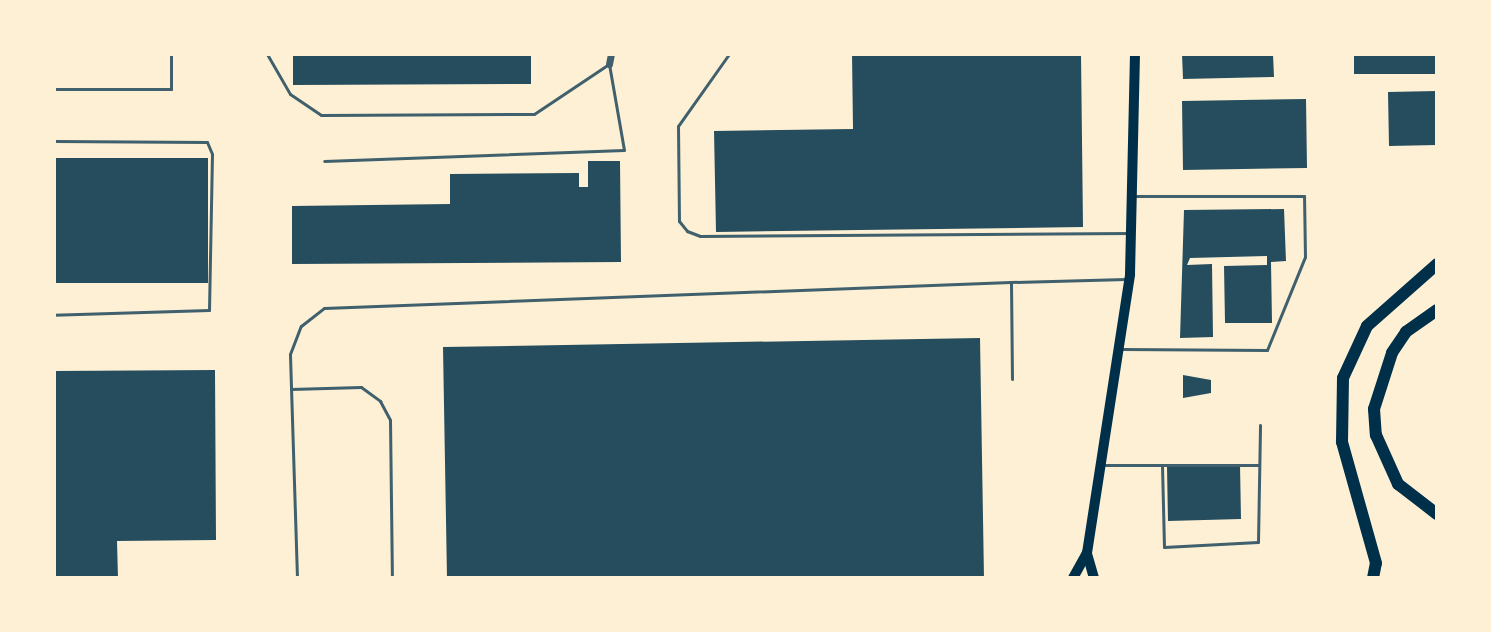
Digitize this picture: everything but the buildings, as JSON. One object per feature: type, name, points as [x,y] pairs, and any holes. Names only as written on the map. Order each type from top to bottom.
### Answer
[{"type":"highway","points":[[1373,578],[1376,563],[1342,442],[1341,387],[1367,326],[1437,264]]},
{"type":"highway","points":[[1437,310],[1406,332],[1392,353],[1374,409],[1376,435],[1398,484],[1437,514]]},
{"type":"main road","points":[[1073,578],[1087,553],[1098,465],[1129,279],[1135,196],[1135,54]]},
{"type":"main road","points":[[1087,553],[1094,578]]},
{"type":"street","points":[[609,64],[611,54]]},
{"type":"lane","points":[[54,89],[171,89],[171,54]]},
{"type":"lane","points":[[267,54],[290,94],[321,115],[534,114],[609,64],[624,150],[324,161]]},
{"type":"lane","points":[[729,54],[678,126],[679,221],[687,231],[700,236],[1133,233]]},
{"type":"lane","points":[[54,141],[207,142],[212,154],[209,310],[54,315]]},
{"type":"lane","points":[[1117,349],[1267,350],[1305,257],[1304,196],[1135,196]]},
{"type":"lane","points":[[297,578],[290,354],[301,326],[324,308],[1129,279]]},
{"type":"lane","points":[[1011,282],[1012,379]]},
{"type":"lane","points":[[291,389],[361,387],[380,401],[390,420],[392,578]]},
{"type":"lane","points":[[1162,465],[1164,547],[1258,542],[1260,425]]},
{"type":"lane","points":[[1098,465],[1259,465]]}]
